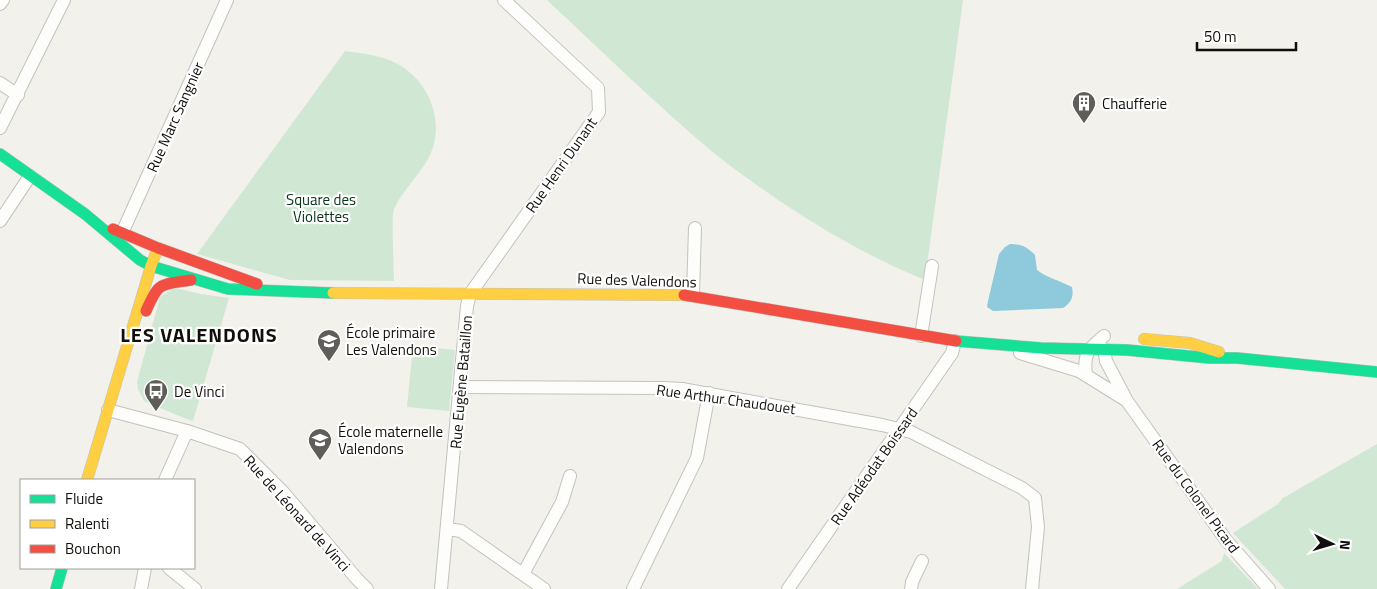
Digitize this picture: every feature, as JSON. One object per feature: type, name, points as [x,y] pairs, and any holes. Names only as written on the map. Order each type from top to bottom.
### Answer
[{"type":"main road","points":[[0,154],[85,214],[140,260],[155,266],[221,272]]},
{"type":"main road","name":"Rue des Valendons","points":[[85,214],[122,233],[158,248],[280,292]]},
{"type":"main road","points":[[87,479],[113,411],[140,326],[158,248]]},
{"type":"main road","name":"Rue des Valendons","points":[[155,266],[228,289],[280,292],[470,294],[672,293],[694,295],[955,341],[1041,348],[1089,349]]},
{"type":"main road","points":[[97,479],[113,411],[155,266]]},
{"type":"main road","points":[[140,326],[155,290],[165,284],[187,280],[205,282]]},
{"type":"main road","points":[[1085,336],[1104,343],[1209,358],[1237,358],[1377,372]]},
{"type":"main road","name":"Rue des Valendons","points":[[989,344],[1065,337]]},
{"type":"main road","points":[[1104,343],[1118,337]]},
{"type":"main road","points":[[1134,338],[1194,344],[1237,358]]},
{"type":"main road","points":[[56,589],[62,569]]},
{"type":"main road","points":[[66,589],[72,569]]},
{"type":"street","points":[[0,4],[3,0]]},
{"type":"street","points":[[0,128],[64,0]]},
{"type":"street","name":"Rue Marc Sangnier","points":[[122,233],[227,0]]},
{"type":"street","name":"Rue Henri Dunant","points":[[470,294],[600,112],[598,88],[504,0]]},
{"type":"street","points":[[0,83],[18,95]]},
{"type":"street","points":[[0,221],[30,176]]},
{"type":"street","points":[[694,295],[695,228]]},
{"type":"street","points":[[921,336],[932,266]]},
{"type":"street","name":"Rue Eugène Bataillon","points":[[441,589],[470,294]]},
{"type":"street","name":"Rue Adéodat Boissard","points":[[788,589],[952,353],[955,341]]},
{"type":"street","points":[[1086,374],[1085,361],[1089,349],[1104,343]]},
{"type":"street","name":"Rue du Colonel Picard","points":[[1104,343],[1106,361],[1127,401],[1226,540],[1269,589]]},
{"type":"street","name":"Rue du Colonel Picard","points":[[989,344],[1056,363],[1086,374],[1127,401]]},
{"type":"street","name":"Rue Arthur Chaudouet","points":[[461,387],[665,388],[900,428],[1014,484],[1035,498],[1038,527],[1032,589]]},
{"type":"street","points":[[633,589],[697,458],[709,394]]},
{"type":"street","name":"Rue de Léonard de Vinci","points":[[113,411],[187,431],[240,449],[283,492],[357,584],[367,589]]},
{"type":"street","points":[[165,479],[187,431]]},
{"type":"street","points":[[524,574],[562,502],[570,476]]},
{"type":"street","points":[[448,529],[461,531],[544,589]]},
{"type":"street","points":[[912,589],[912,582],[922,561]]},
{"type":"street","points":[[141,589],[145,569]]},
{"type":"street","points":[[170,569],[195,589]]},
{"type":"green space","points":[[547,0],[963,0],[925,280],[870,255],[843,240],[739,172],[669,114]]},
{"type":"green space","name":"Square des Violettes","points":[[345,51],[383,58],[410,72],[420,83],[434,110],[435,140],[430,155],[394,209],[394,281],[290,280],[197,254]]},
{"type":"green space","points":[[175,288],[229,298],[193,421],[144,401],[137,382],[160,297]]},
{"type":"green space","points":[[413,346],[455,350],[449,411],[407,407]]},
{"type":"green space","points":[[1377,444],[1377,589],[1285,589],[1233,533],[1278,504],[1283,498]]},
{"type":"green space","points":[[1224,553],[1258,589],[1177,589],[1222,561]]},
{"type":"water","points":[[1010,244],[1024,246],[1035,255],[1037,270],[1072,287],[1073,294],[1068,304],[1063,308],[993,311],[987,307],[999,254]]},
{"type":"traffic: fast","points":[[0,154],[85,214],[140,260],[151,266],[228,289],[333,293]]},
{"type":"traffic: fast","points":[[956,341],[1041,348],[1127,350],[1209,358],[1237,358],[1377,372]]},
{"type":"traffic: fast","points":[[56,589],[62,569]]},
{"type":"traffic: slow","points":[[87,479],[158,248]]},
{"type":"traffic: slow","points":[[333,293],[684,295]]},
{"type":"traffic: slow","points":[[1144,339],[1190,343],[1219,352]]},
{"type":"traffic: jam","points":[[113,229],[158,248],[257,284]]},
{"type":"traffic: jam","points":[[146,311],[154,294],[162,286],[191,280]]},
{"type":"traffic: jam","points":[[684,295],[956,341]]},
{"type":"place","name":"Chaufferie","points":[[1084,124]]},
{"type":"place","name":"École primaire Les Valendons","points":[[329,362]]},
{"type":"place","name":"De Vinci","points":[[156,412]]},
{"type":"place","name":"École maternelle Valendons","points":[[320,461]]},
{"type":"district","name":"LES VALENDONS","points":[[199,334]]}]
